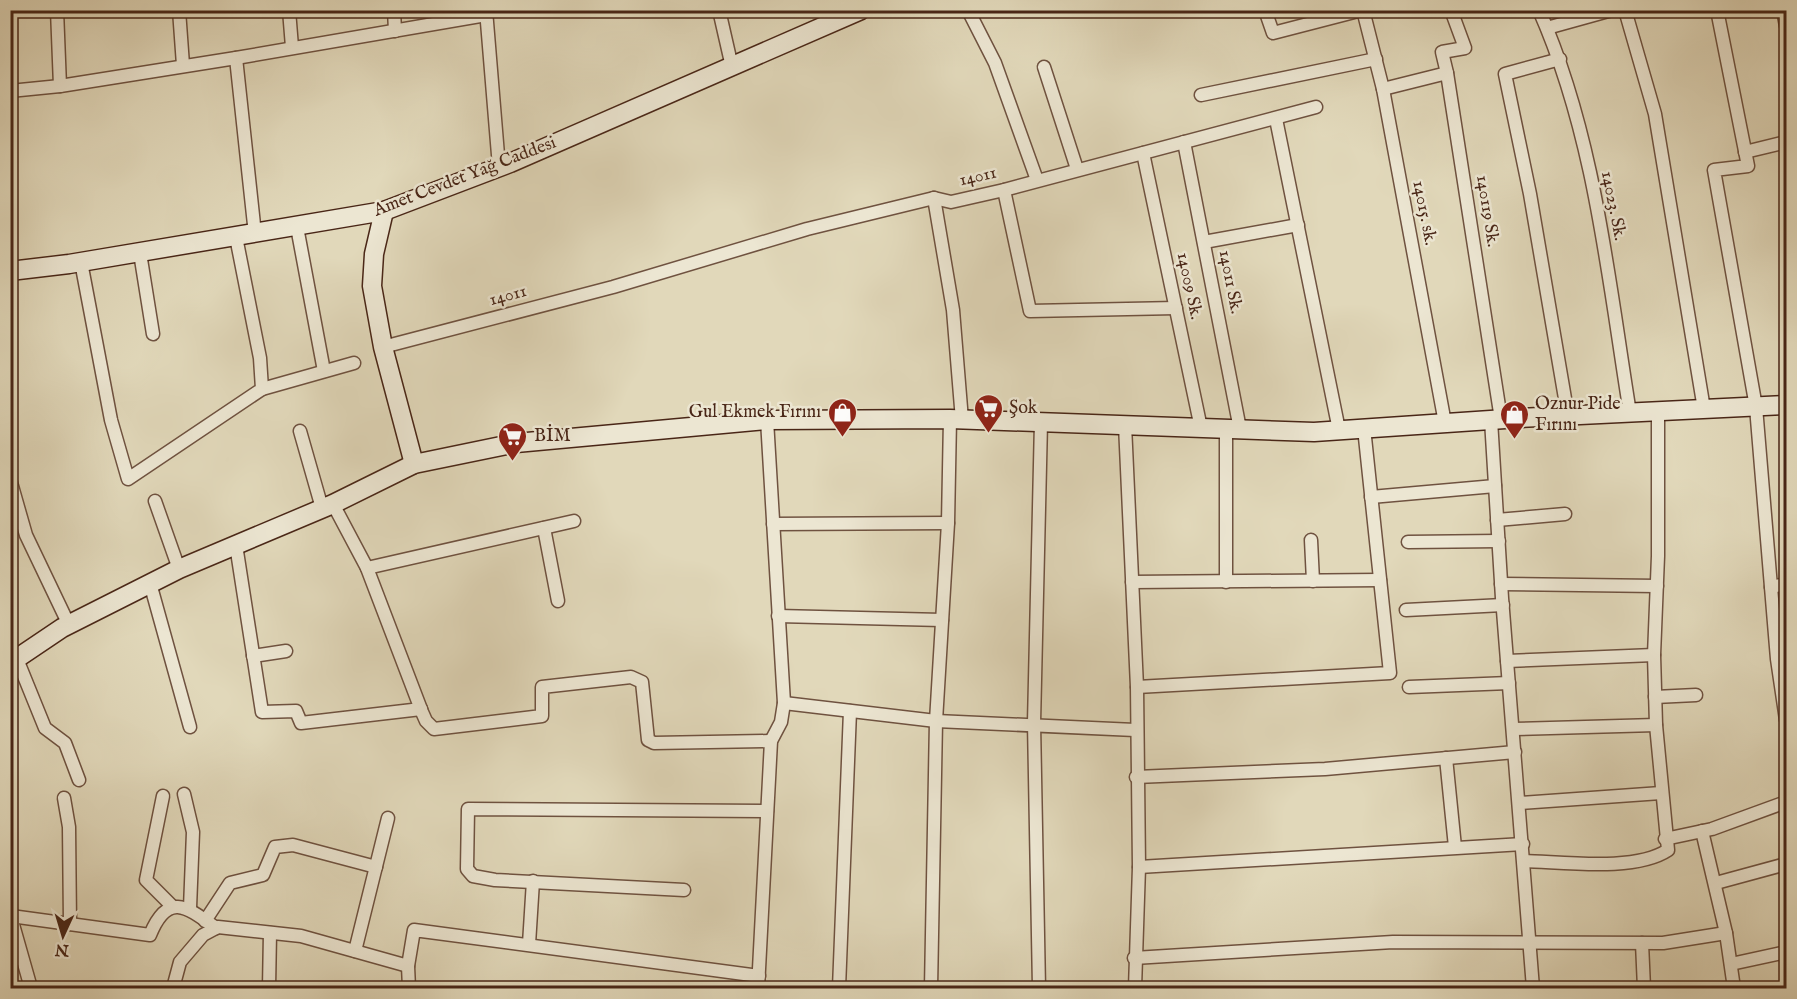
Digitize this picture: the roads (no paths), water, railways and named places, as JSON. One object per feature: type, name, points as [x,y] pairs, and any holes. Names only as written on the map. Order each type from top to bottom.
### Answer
[{"type":"main road","name":"Amet Cevdet Yağ Caddesi","points":[[10,271],[140,253],[384,211],[499,167],[861,10]]},
{"type":"main road","points":[[384,211],[374,254],[372,286],[383,347],[414,464]]},
{"type":"main road","points":[[14,661],[69,625],[150,583],[327,506],[414,464],[516,443],[767,420],[956,419],[1233,429],[1340,430],[1496,419],[1786,405]]},
{"type":"street","points":[[57,10],[60,86]]},
{"type":"street","points":[[179,10],[183,65]]},
{"type":"street","points":[[289,10],[292,47]]},
{"type":"street","points":[[394,10],[395,31]]},
{"type":"street","points":[[719,10],[732,67]]},
{"type":"street","points":[[968,10],[995,63],[1036,180]]},
{"type":"street","points":[[1265,10],[1273,33],[1362,10]]},
{"type":"street","name":"14015. sk.","points":[[1362,10],[1383,89],[1445,423]]},
{"type":"street","name":"140119 Sk.","points":[[1451,10],[1465,48],[1442,52],[1447,73],[1496,419],[1495,486],[1498,541],[1533,988]]},
{"type":"street","name":"14023. Sk.","points":[[1539,10],[1560,59],[1593,190],[1630,413]]},
{"type":"street","points":[[1547,28],[1612,10]]},
{"type":"street","points":[[1625,10],[1655,114],[1704,409]]},
{"type":"street","points":[[1718,10],[1748,166],[1714,170],[1756,407],[1771,587],[1782,658],[1786,720]]},
{"type":"street","points":[[1783,10],[1786,26]]},
{"type":"street","points":[[10,91],[60,86],[236,58],[486,13],[499,167]]},
{"type":"street","points":[[236,58],[255,234]]},
{"type":"street","points":[[1201,95],[1376,59]]},
{"type":"street","points":[[1560,59],[1505,74],[1530,194],[1568,416]]},
{"type":"street","points":[[1044,67],[1077,169]]},
{"type":"street","points":[[1383,89],[1447,73]]},
{"type":"street","name":"14011","points":[[383,347],[613,287],[807,229],[934,198],[951,202],[1004,190],[1316,107]]},
{"type":"street","points":[[1276,119],[1340,430]]},
{"type":"street","name":"14011 Sk.","points":[[1184,142],[1204,242],[1233,429],[1226,582]]},
{"type":"street","points":[[1745,152],[1786,142]]},
{"type":"street","name":"14009 Sk.","points":[[1143,153],[1201,428]]},
{"type":"street","points":[[1004,190],[1030,311],[1176,308]]},
{"type":"street","points":[[931,988],[936,721],[956,419],[953,310],[934,198]]},
{"type":"street","points":[[1204,242],[1298,225]]},
{"type":"street","points":[[297,227],[324,371]]},
{"type":"street","points":[[236,237],[260,358],[262,389]]},
{"type":"street","points":[[140,253],[153,334]]},
{"type":"street","points":[[81,262],[111,420],[128,479],[262,389],[354,363]]},
{"type":"street","points":[[1524,861],[1632,863],[1656,858],[1668,850],[1665,839],[1656,724],[1654,655],[1657,586],[1658,411]]},
{"type":"street","points":[[409,988],[408,966],[414,930],[529,944],[759,982],[771,741],[781,722],[784,703],[767,420]]},
{"type":"street","points":[[1039,988],[1034,723],[1041,422]]},
{"type":"street","points":[[1125,425],[1137,687],[1136,777],[1139,867],[1134,958],[1135,988]]},
{"type":"street","points":[[1137,687],[1390,673],[1364,428]]},
{"type":"street","points":[[300,431],[327,506],[368,568],[421,709],[426,721],[434,729],[542,716],[542,687],[631,677],[642,682],[648,740],[654,743],[771,741]]},
{"type":"street","points":[[10,479],[26,535],[69,625]]},
{"type":"street","points":[[1371,497],[1495,486]]},
{"type":"street","points":[[155,501],[179,569]]},
{"type":"street","points":[[1497,520],[1565,514]]},
{"type":"street","points":[[368,568],[574,521]]},
{"type":"street","points":[[773,524],[948,524]]},
{"type":"street","points":[[544,528],[558,601]]},
{"type":"street","points":[[1311,540],[1313,581]]},
{"type":"street","points":[[1408,542],[1498,541]]},
{"type":"street","points":[[236,544],[262,712],[296,711],[301,723],[421,709]]},
{"type":"street","points":[[1132,582],[1380,580]]},
{"type":"street","points":[[150,583],[190,727]]},
{"type":"street","points":[[1501,584],[1657,586]]},
{"type":"street","points":[[1771,587],[1786,584]]},
{"type":"street","points":[[1406,610],[1503,605]]},
{"type":"street","points":[[778,616],[942,620]]},
{"type":"street","points":[[253,656],[286,651]]},
{"type":"street","points":[[1507,660],[1654,655]]},
{"type":"street","points":[[14,661],[45,729],[65,743],[79,780]]},
{"type":"street","points":[[1409,687],[1509,684]]},
{"type":"street","points":[[1655,697],[1696,695]]},
{"type":"street","points":[[784,703],[936,721],[1034,723],[1136,730]]},
{"type":"street","points":[[838,988],[850,711]]},
{"type":"street","points":[[1513,729],[1656,724]]},
{"type":"street","points":[[1136,777],[1325,769],[1515,752]]},
{"type":"street","points":[[1446,758],[1455,847]]},
{"type":"street","points":[[1519,803],[1661,793]]},
{"type":"street","points":[[184,794],[193,832],[190,908]]},
{"type":"street","points":[[163,796],[146,880],[173,907]]},
{"type":"street","points":[[64,798],[69,827],[70,924]]},
{"type":"street","points":[[1665,839],[1702,831],[1786,802]]},
{"type":"street","points":[[684,890],[495,880],[473,876],[467,868],[468,809],[767,811]]},
{"type":"street","points":[[356,951],[388,818]]},
{"type":"street","points":[[1702,831],[1716,883],[1734,988]]},
{"type":"street","points":[[1139,867],[1523,844]]},
{"type":"street","points":[[173,988],[180,962],[211,924],[230,883],[263,875],[275,847],[293,845],[376,867]]},
{"type":"street","points":[[1716,883],[1786,864]]},
{"type":"street","points":[[529,944],[533,881]]},
{"type":"street","points":[[31,988],[16,956],[11,915],[150,935],[157,919],[173,907],[190,908],[211,924],[301,936],[408,966]]},
{"type":"street","points":[[269,988],[270,933]]},
{"type":"street","points":[[1134,958],[1393,942],[1663,943],[1726,933]]},
{"type":"street","points":[[1642,943],[1644,988]]},
{"type":"street","points":[[1731,964],[1786,952]]},
{"type":"place","name":"Şok","points":[[988,434]]},
{"type":"place","name":"Gul Ekmek Fırını","points":[[842,438]]},
{"type":"place","name":"Oznur Pide Fırını","points":[[1514,440]]},
{"type":"place","name":"BİM","points":[[513,462]]}]
